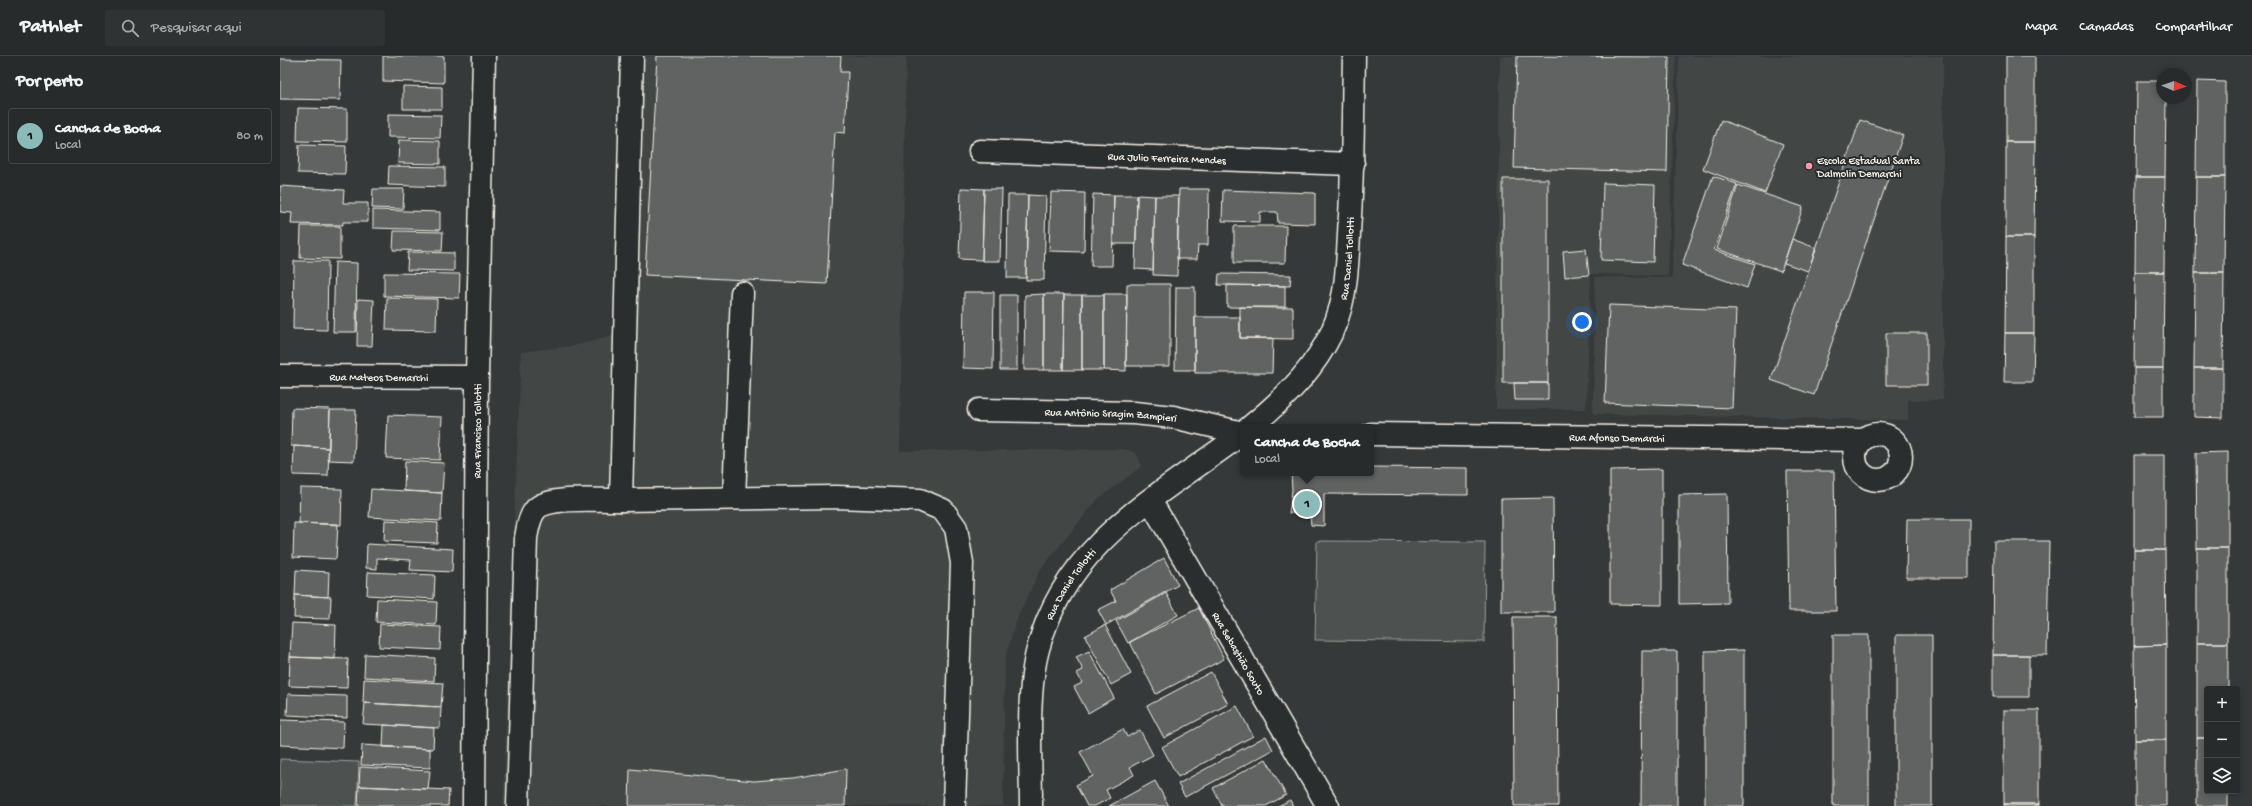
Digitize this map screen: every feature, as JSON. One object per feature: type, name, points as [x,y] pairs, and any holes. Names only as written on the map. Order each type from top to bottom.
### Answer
[{"type":"street","name":"Rua Francisco Tollotti","points":[[474,806],[477,377],[484,56]]},
{"type":"street","points":[[621,500],[632,56]]},
{"type":"street","name":"Rua Daniel Tollotti","points":[[1253,424],[1276,405],[1299,382],[1325,345],[1341,310],[1346,289],[1353,164],[1354,56]]},
{"type":"street","name":"Rua Julio Ferreira Mendes","points":[[980,151],[1353,164]]},
{"type":"street","points":[[734,498],[742,293]]},
{"type":"street","name":"Rua Mateos Demarchi","points":[[280,376],[477,377]]},
{"type":"street","name":"Rua Antônio Sragim Zampieri","points":[[978,410],[1134,413],[1173,416],[1240,431]]},
{"type":"street","name":"Rua Afonso Demarchi","points":[[1374,434],[1862,440]]},
{"type":"street","name":"Rua Daniel Tollotti","points":[[1031,806],[1030,741],[1034,669],[1046,624],[1063,588],[1089,553],[1107,534],[1150,500],[1240,435]]},
{"type":"street","points":[[518,806],[526,538],[530,520],[537,509],[552,501],[836,497],[920,500],[943,510],[956,528],[962,563],[954,806]]},
{"type":"street","name":"Rua Sebastião Souto","points":[[1150,500],[1328,806]]},
{"type":"shaded area","points":[[620,56],[906,56],[900,451],[1125,449],[1136,453],[1142,466],[1097,500],[1040,570],[1019,614],[1005,657],[1003,806],[503,806],[521,352],[573,346],[617,335]]},
{"type":"shaded area","points":[[1500,56],[1676,56],[1668,276],[1591,274],[1586,409],[1496,409]]},
{"type":"shaded area","name":"Escola Estadual Santa Dalmolin Demarchi","points":[[1679,56],[1943,56],[1943,400],[1908,400],[1908,420],[1593,414],[1595,277],[1672,278]]},
{"type":"shaded area","points":[[1317,541],[1485,542],[1484,642],[1315,640]]},
{"type":"shaded area","points":[[280,759],[359,762],[357,806],[280,806]]},
{"type":"building","points":[[383,56],[444,56],[444,83],[383,81]]},
{"type":"building","points":[[657,56],[841,56],[840,72],[848,72],[845,133],[835,132],[827,284],[645,275]]},
{"type":"building","points":[[1517,56],[1669,57],[1667,172],[1514,168]]},
{"type":"building","points":[[2006,56],[2035,56],[2035,142],[2006,142]]},
{"type":"building","points":[[280,59],[341,60],[340,100],[280,99]]},
{"type":"building","points":[[2137,81],[2156,81],[2156,104],[2166,104],[2165,177],[2136,177]]},
{"type":"building","points":[[2197,81],[2225,82],[2225,177],[2196,177]]},
{"type":"building","points":[[403,86],[442,87],[442,109],[403,109]]},
{"type":"building","points":[[298,108],[347,109],[347,142],[297,141]]},
{"type":"building","points":[[388,114],[441,115],[440,138],[388,137]]},
{"type":"building","points":[[1721,120],[1783,144],[1765,193],[1703,169]]},
{"type":"building","points":[[1860,120],[1903,135],[1814,395],[1771,380]]},
{"type":"building","points":[[399,140],[440,141],[440,164],[398,163]]},
{"type":"building","points":[[2006,142],[2035,142],[2034,237],[2006,237]]},
{"type":"building","points":[[299,145],[346,146],[345,174],[298,173]]},
{"type":"building","points":[[389,166],[445,167],[445,187],[388,185]]},
{"type":"building","points":[[1713,176],[1737,184],[1714,250],[1755,264],[1747,288],[1682,265]]},
{"type":"building","points":[[2136,177],[2165,177],[2164,272],[2135,272]]},
{"type":"building","points":[[2196,177],[2225,177],[2224,273],[2195,273]]},
{"type":"building","points":[[1503,179],[1548,179],[1548,383],[1503,383]]},
{"type":"building","points":[[1603,183],[1655,185],[1653,262],[1601,260]]},
{"type":"building","points":[[1738,185],[1803,207],[1781,271],[1717,249]]},
{"type":"building","points":[[280,186],[344,190],[343,203],[368,203],[368,222],[343,222],[343,225],[291,224],[292,213],[280,212]]},
{"type":"building","points":[[961,188],[984,189],[982,260],[959,259]]},
{"type":"building","points":[[373,189],[404,189],[403,209],[372,208]]},
{"type":"building","points":[[984,189],[1002,189],[1000,261],[982,261]]},
{"type":"building","points":[[1179,189],[1209,189],[1208,245],[1198,245],[1197,259],[1177,259]]},
{"type":"building","points":[[1223,190],[1315,193],[1315,224],[1278,223],[1277,212],[1260,212],[1260,222],[1222,221]]},
{"type":"building","points":[[1051,192],[1085,193],[1084,252],[1049,251]]},
{"type":"building","points":[[1093,194],[1114,195],[1112,266],[1091,266]]},
{"type":"building","points":[[1008,195],[1028,195],[1026,278],[1007,278]]},
{"type":"building","points":[[1028,195],[1046,196],[1044,280],[1026,280]]},
{"type":"building","points":[[1114,195],[1137,195],[1136,244],[1113,244]]},
{"type":"building","points":[[1137,195],[1155,196],[1153,270],[1135,269]]},
{"type":"building","points":[[1155,196],[1179,196],[1177,276],[1153,275]]},
{"type":"building","points":[[373,210],[440,212],[440,230],[373,228]]},
{"type":"building","points":[[301,226],[340,226],[340,259],[300,258]]},
{"type":"building","points":[[1234,226],[1286,226],[1285,263],[1234,263]]},
{"type":"building","points":[[394,231],[443,232],[442,251],[393,250]]},
{"type":"building","points":[[2006,237],[2034,237],[2034,333],[2005,333]]},
{"type":"building","points":[[1792,239],[1816,248],[1808,271],[1784,263]]},
{"type":"building","points":[[1586,249],[1589,275],[1565,277],[1563,251]]},
{"type":"building","points":[[408,252],[454,253],[454,271],[407,270]]},
{"type":"building","points":[[294,261],[328,261],[327,330],[293,329]]},
{"type":"building","points":[[335,262],[357,263],[356,332],[333,332]]},
{"type":"building","points":[[2135,272],[2164,272],[2163,368],[2134,368]]},
{"type":"building","points":[[384,273],[460,274],[459,298],[384,296]]},
{"type":"building","points":[[2195,273],[2224,273],[2223,368],[2194,368]]},
{"type":"building","points":[[1219,274],[1291,275],[1290,286],[1218,285]]},
{"type":"building","points":[[1127,284],[1170,284],[1170,366],[1126,366]]},
{"type":"building","points":[[1227,285],[1285,286],[1285,308],[1227,307]]},
{"type":"building","points":[[1176,287],[1195,287],[1195,370],[1175,370]]},
{"type":"building","points":[[964,292],[994,292],[993,369],[963,368]]},
{"type":"building","points":[[1044,294],[1064,294],[1063,370],[1044,370]]},
{"type":"building","points":[[1044,294],[1044,370],[1024,370],[1025,295]]},
{"type":"building","points":[[1104,294],[1127,294],[1126,371],[1104,370]]},
{"type":"building","points":[[1000,295],[1017,295],[1017,370],[1000,370]]},
{"type":"building","points":[[1064,295],[1082,295],[1082,370],[1063,370]]},
{"type":"building","points":[[1082,295],[1104,295],[1104,370],[1082,370]]},
{"type":"building","points":[[387,298],[437,299],[436,331],[386,330]]},
{"type":"building","points":[[358,299],[374,300],[372,346],[357,346]]},
{"type":"building","points":[[1609,305],[1736,310],[1732,408],[1605,403]]},
{"type":"building","points":[[1240,307],[1293,307],[1293,339],[1240,338]]},
{"type":"building","points":[[1195,317],[1240,317],[1240,338],[1273,338],[1272,373],[1195,373]]},
{"type":"building","points":[[1886,333],[1927,333],[1927,385],[1886,385]]},
{"type":"building","points":[[2005,333],[2034,333],[2033,382],[2004,382]]},
{"type":"building","points":[[2134,368],[2163,368],[2163,417],[2134,417]]},
{"type":"building","points":[[2194,368],[2223,368],[2223,418],[2194,417]]},
{"type":"building","points":[[1514,383],[1548,383],[1548,400],[1515,400]]},
{"type":"building","points":[[292,408],[330,409],[329,448],[291,446]]},
{"type":"building","points":[[330,410],[356,410],[354,461],[328,460]]},
{"type":"building","points":[[388,415],[442,417],[440,460],[386,458]]},
{"type":"building","points":[[294,446],[329,448],[328,476],[293,475]]},
{"type":"building","points":[[2228,452],[2228,548],[2197,548],[2196,453]]},
{"type":"building","points":[[2134,455],[2165,455],[2165,550],[2134,550]]},
{"type":"building","points":[[405,461],[444,463],[442,493],[404,491]]},
{"type":"building","points":[[1374,467],[1468,468],[1468,495],[1324,494],[1324,526],[1311,525],[1310,514],[1289,513],[1292,490],[1291,476],[1374,476]]},
{"type":"building","points":[[1662,469],[1662,605],[1610,604],[1610,470]]},
{"type":"building","points":[[1787,471],[1834,471],[1836,611],[1789,611]]},
{"type":"building","points":[[300,488],[342,489],[341,525],[299,523]]},
{"type":"building","points":[[371,489],[442,493],[441,521],[369,517]]},
{"type":"building","points":[[1727,494],[1728,603],[1679,604],[1679,495]]},
{"type":"building","points":[[1553,498],[1554,612],[1501,612],[1501,499]]},
{"type":"building","points":[[1907,519],[1969,519],[1969,578],[1906,578]]},
{"type":"building","points":[[385,520],[438,523],[437,543],[384,541]]},
{"type":"building","points":[[294,523],[338,524],[336,559],[293,557]]},
{"type":"building","points":[[1994,541],[2049,541],[2047,655],[1993,655]]},
{"type":"building","points":[[367,544],[453,549],[452,572],[410,570],[411,560],[377,558],[377,569],[366,568]]},
{"type":"building","points":[[2197,548],[2228,548],[2228,643],[2197,643]]},
{"type":"building","points":[[2134,550],[2165,550],[2166,645],[2134,646]]},
{"type":"building","points":[[1164,558],[1178,585],[1106,625],[1098,610],[1116,601],[1110,590]]},
{"type":"building","points":[[296,570],[329,572],[328,597],[295,595]]},
{"type":"building","points":[[368,572],[435,575],[434,599],[367,595]]},
{"type":"building","points":[[1166,593],[1178,615],[1128,643],[1116,621]]},
{"type":"building","points":[[295,595],[331,597],[330,619],[294,618]]},
{"type":"building","points":[[377,599],[437,602],[436,625],[376,622]]},
{"type":"building","points":[[1199,608],[1224,659],[1156,694],[1130,642]]},
{"type":"building","points":[[1513,617],[1557,617],[1558,806],[1514,806]]},
{"type":"building","points":[[292,623],[336,625],[335,659],[290,657]]},
{"type":"building","points":[[380,624],[441,627],[440,650],[379,647]]},
{"type":"building","points":[[1105,625],[1131,674],[1111,685],[1085,636]]},
{"type":"building","points":[[1833,635],[1869,635],[1869,806],[1833,806]]},
{"type":"building","points":[[1896,635],[1932,635],[1932,806],[1896,806]]},
{"type":"building","points":[[2197,643],[2228,643],[2228,686],[2204,686],[2204,738],[2197,738]]},
{"type":"building","points":[[2166,645],[2166,740],[2135,740],[2134,646]]},
{"type":"building","points":[[1744,650],[1744,806],[1705,806],[1705,651]]},
{"type":"building","points":[[1089,651],[1114,698],[1088,713],[1074,687],[1082,683],[1077,673],[1083,670],[1076,657]]},
{"type":"building","points":[[1642,651],[1677,651],[1677,806],[1641,806]]},
{"type":"building","points":[[365,654],[435,658],[434,681],[364,677]]},
{"type":"building","points":[[1993,655],[2029,655],[2029,697],[1993,697]]},
{"type":"building","points":[[290,657],[348,659],[347,688],[289,686]]},
{"type":"building","points":[[1211,672],[1228,704],[1164,738],[1147,706]]},
{"type":"building","points":[[364,679],[443,683],[441,707],[363,703]]},
{"type":"building","points":[[288,694],[347,696],[347,718],[287,715]]},
{"type":"building","points":[[365,703],[441,707],[440,728],[363,724]]},
{"type":"building","points":[[1237,706],[1253,736],[1178,777],[1162,747]]},
{"type":"building","points":[[2004,710],[2039,710],[2039,804],[2004,804]]},
{"type":"building","points":[[280,720],[344,722],[343,748],[280,745]]},
{"type":"building","points":[[384,725],[434,728],[433,749],[383,747]]},
{"type":"building","points":[[1123,729],[1127,737],[1140,730],[1153,755],[1130,767],[1134,775],[1106,790],[1110,798],[1095,806],[1087,806],[1076,785],[1093,776],[1080,752]]},
{"type":"building","points":[[1266,736],[1273,750],[1185,797],[1178,784]]},
{"type":"building","points":[[2197,738],[2204,738],[2204,794],[2228,794],[2228,806],[2197,806]]},
{"type":"building","points":[[2135,740],[2166,740],[2166,806],[2135,806]]},
{"type":"building","points":[[362,745],[430,749],[430,768],[361,765]]},
{"type":"building","points":[[1266,759],[1286,795],[1266,806],[1222,806],[1213,788]]},
{"type":"building","points":[[360,767],[430,771],[428,789],[359,786]]},
{"type":"building","points":[[630,769],[754,781],[793,778],[846,769],[845,806],[629,806]]},
{"type":"building","points":[[1155,781],[1169,806],[1109,806]]},
{"type":"building","points":[[359,786],[449,790],[448,806],[358,806]]},
{"type":"building","points":[[1290,800],[1293,806],[1278,806]]},
{"type":"building","points":[[2004,804],[2039,804],[2039,806],[2004,806]]},
{"type":"place","name":"Escola Estadual Santa Dalmolin Demarchi","points":[[1809,166]]},
{"type":"place","name":"Cancha de Bocha","points":[[1307,504]]}]
